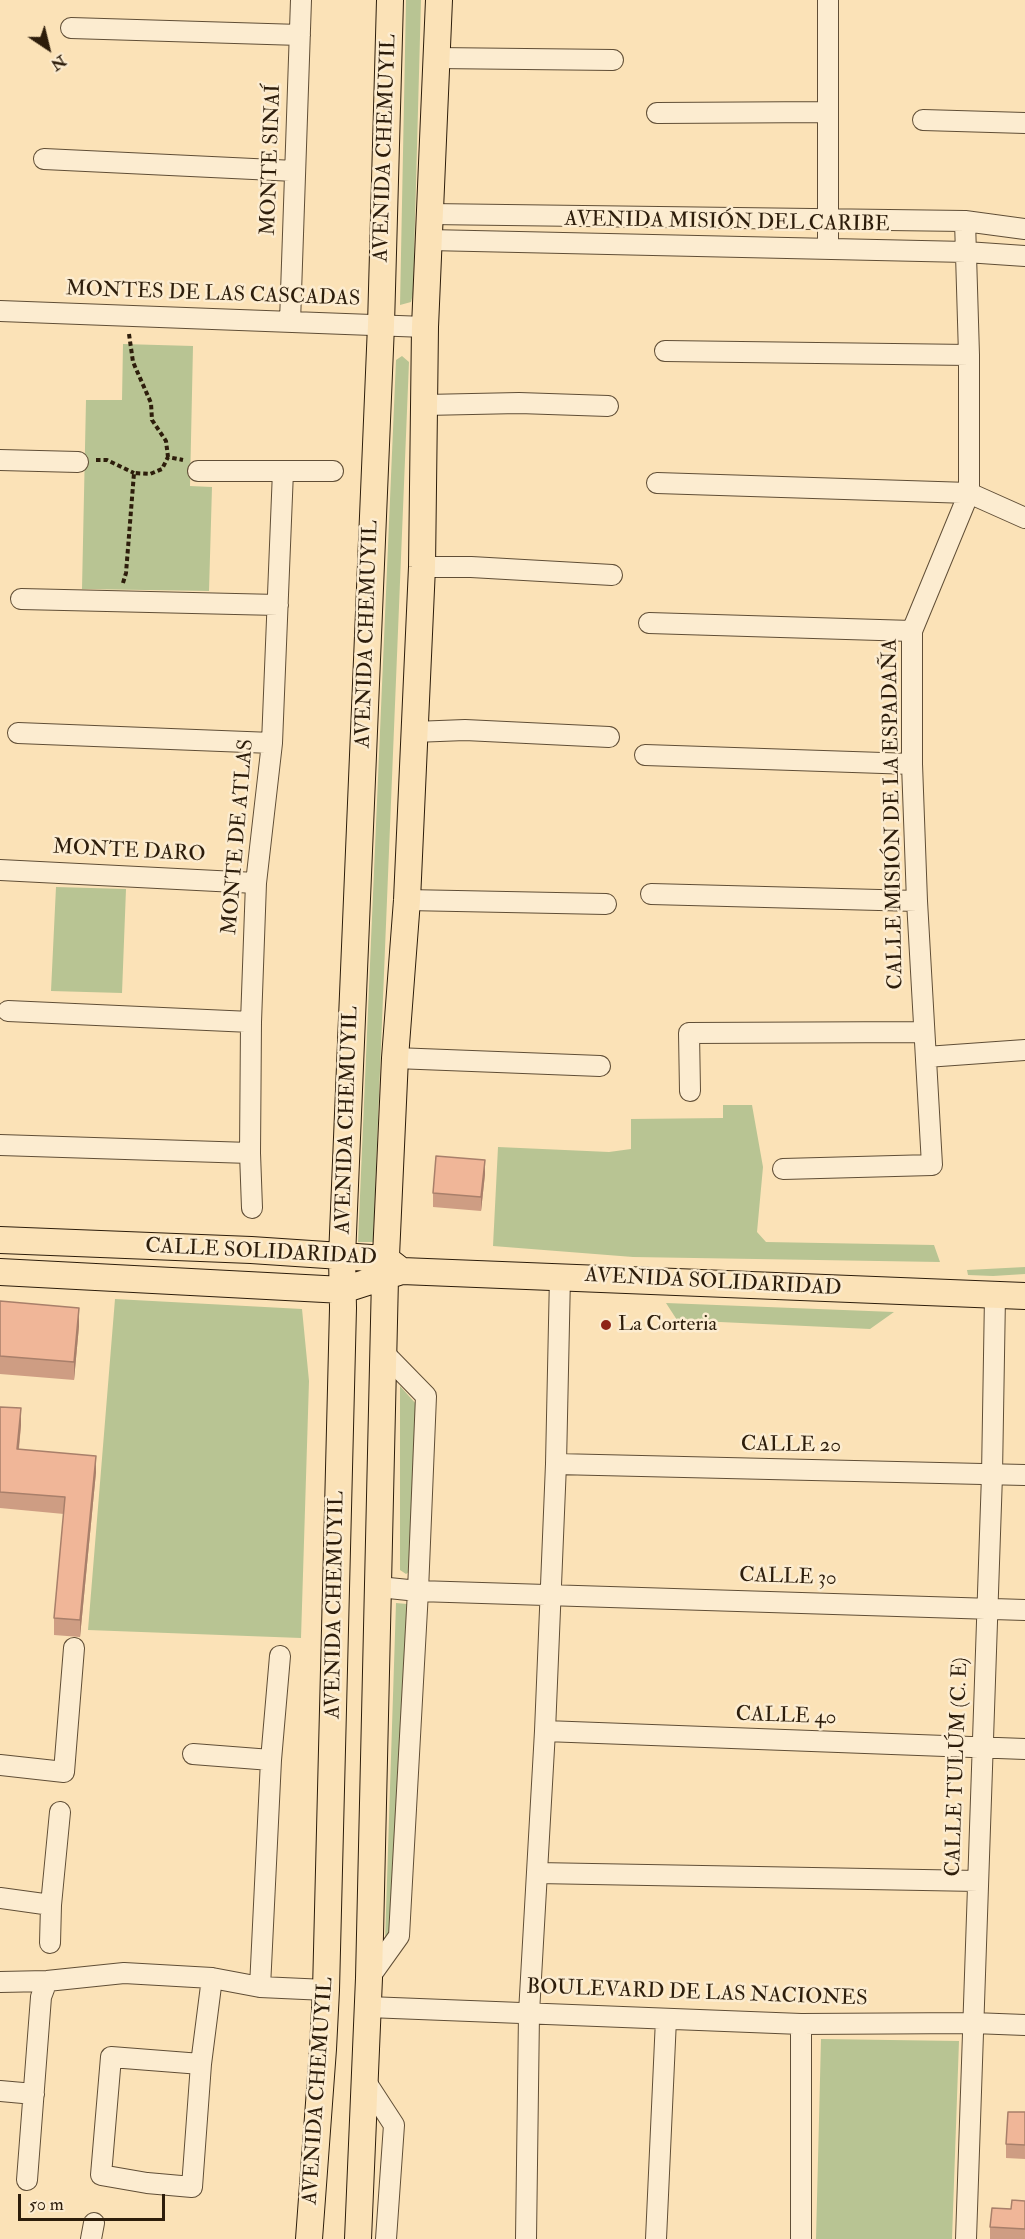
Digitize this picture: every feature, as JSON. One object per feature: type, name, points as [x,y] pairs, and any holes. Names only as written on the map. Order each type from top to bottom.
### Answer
[{"type":"main road","name":"AVENIDA CHEMUYIL","points":[[309,2239],[326,1990],[342,1257],[381,325],[390,0]]},
{"type":"main road","name":"AVENIDA CHEMUYIL","points":[[358,2239],[369,1978],[383,1352],[391,1270],[395,1058],[407,900],[422,567],[425,327],[439,0]]},
{"type":"main road","name":"CALLE SOLIDARIDAD","points":[[0,1240],[251,1250],[342,1257],[391,1270]]},
{"type":"main road","name":"CALLE SOLIDARIDAD","points":[[0,1272],[343,1290],[391,1270]]},
{"type":"main road","name":"AVENIDA SOLIDARIDAD","points":[[391,1270],[1025,1296]]},
{"type":"street","name":"MONTE SINAÍ","points":[[290,322],[301,0]]},
{"type":"street","points":[[828,0],[828,249]]},
{"type":"street","points":[[70,28],[300,35]]},
{"type":"street","points":[[437,58],[613,60]]},
{"type":"street","points":[[657,113],[828,112]]},
{"type":"street","points":[[923,120],[1025,123]]},
{"type":"street","points":[[44,159],[295,171]]},
{"type":"street","name":"AVENIDA MISIÓN DEL CARIBE","points":[[430,214],[965,221],[1025,229]]},
{"type":"street","name":"CALLE MISIÓN DE LA ESPADAÑA","points":[[783,1169],[932,1165],[917,901],[912,764],[912,631],[969,493],[969,356],[965,221]]},
{"type":"street","name":"AVENIDA MISIÓN DEL CARIBE","points":[[429,240],[966,252],[1025,256]]},
{"type":"street","name":"MONTES DE LAS CASCADAS","points":[[0,311],[425,327]]},
{"type":"street","points":[[665,351],[969,356]]},
{"type":"street","points":[[425,405],[519,403],[608,406]]},
{"type":"street","points":[[0,460],[78,462]]},
{"type":"street","points":[[198,471],[333,471]]},
{"type":"street","name":"MONTE DE ATLAS","points":[[252,1208],[251,1023],[256,883],[272,743],[283,471]]},
{"type":"street","points":[[657,483],[969,493],[1025,518]]},
{"type":"street","points":[[422,567],[471,567],[612,575]]},
{"type":"street","points":[[21,599],[278,605]]},
{"type":"street","points":[[650,623],[912,631]]},
{"type":"street","points":[[414,732],[465,730],[609,737]]},
{"type":"street","points":[[18,733],[272,743]]},
{"type":"street","points":[[645,755],[912,764]]},
{"type":"street","name":"MONTE DARO","points":[[0,870],[256,883]]},
{"type":"street","points":[[651,894],[917,901]]},
{"type":"street","points":[[407,900],[606,904]]},
{"type":"street","points":[[8,1011],[251,1023]]},
{"type":"street","points":[[690,1090],[689,1033],[924,1032]]},
{"type":"street","points":[[926,1057],[1025,1050]]},
{"type":"street","points":[[395,1058],[600,1065]]},
{"type":"street","points":[[0,1145],[250,1153]]},
{"type":"street","points":[[526,2239],[529,2013],[556,1464],[560,1276]]},
{"type":"street","name":"CALLE TULÚM (C. E)","points":[[966,2239],[988,1609],[994,1296]]},
{"type":"street","points":[[369,1978],[399,1936],[426,1396],[383,1352]]},
{"type":"street","name":"CALLE 20","points":[[556,1464],[1025,1475]]},
{"type":"street","name":"CALLE 30","points":[[379,1587],[1025,1610]]},
{"type":"street","points":[[0,1765],[64,1772],[74,1648]]},
{"type":"street","points":[[260,1986],[271,1760],[280,1656]]},
{"type":"street","name":"CALLE 40","points":[[544,1731],[1025,1749]]},
{"type":"street","points":[[193,1754],[271,1760]]},
{"type":"street","points":[[50,1943],[51,1905],[60,1812]]},
{"type":"street","points":[[537,1873],[978,1881]]},
{"type":"street","points":[[0,1898],[51,1905]]},
{"type":"street","points":[[0,1982],[47,1981],[124,1973],[212,1978],[260,1986],[326,1990]]},
{"type":"street","points":[[201,2064],[111,2057],[101,2175],[147,2183],[192,2187],[201,2064],[212,1978]]},
{"type":"street","points":[[27,2180],[41,1997],[47,1981]]},
{"type":"street","name":"BOULEVARD DE LAS NACIONES","points":[[368,2007],[801,2024],[1025,2025]]},
{"type":"street","points":[[656,2239],[666,2019]]},
{"type":"street","points":[[801,2024],[801,2239]]},
{"type":"street","points":[[366,2082],[394,2125],[386,2239]]},
{"type":"street","points":[[0,2091],[34,2094]]},
{"type":"path","points":[[78,462],[107,460],[134,473],[150,474],[162,469],[168,457],[166,441],[152,420],[151,403],[133,362],[126,316]]},
{"type":"path","points":[[168,457],[180,458],[198,471]]},
{"type":"path","points":[[117,601],[126,573],[134,473]]},
{"type":"green space","points":[[406,0],[421,0],[413,294],[411,302],[400,305]]},
{"type":"green space","points":[[123,344],[193,346],[190,486],[212,487],[209,591],[82,589],[86,400],[122,400]]},
{"type":"green space","points":[[402,356],[409,362],[373,1242],[358,1242],[396,360]]},
{"type":"green space","points":[[56,887],[126,889],[122,993],[51,991]]},
{"type":"green space","points":[[723,1105],[752,1105],[763,1167],[757,1232],[766,1242],[934,1245],[940,1262],[633,1257],[493,1246],[498,1147],[609,1152],[631,1149],[631,1119],[723,1118]]},
{"type":"green space","points":[[1025,1267],[1025,1274],[993,1276],[968,1275],[967,1270]]},
{"type":"green space","points":[[115,1299],[302,1309],[309,1381],[301,1638],[88,1630]]},
{"type":"green space","points":[[666,1303],[894,1312],[870,1329],[677,1320]]},
{"type":"green space","points":[[400,1386],[417,1405],[412,1570],[406,1574],[400,1570]]},
{"type":"green space","points":[[396,1603],[407,1604],[389,1939],[385,1942]]},
{"type":"green space","points":[[821,2039],[959,2041],[952,2239],[816,2239]]},
{"type":"building","points":[[436,1156],[485,1160],[481,1197],[433,1193]]},
{"type":"building","points":[[0,1301],[79,1308],[74,1362],[0,1356]]},
{"type":"building","points":[[0,1407],[21,1408],[17,1449],[96,1456],[80,1620],[54,1618],[65,1497],[0,1492]]},
{"type":"building","points":[[1008,2112],[1025,2112],[1025,2145],[1006,2144]]},
{"type":"building","points":[[1012,2200],[1025,2201],[1025,2229],[990,2227],[992,2208],[1011,2209]]},
{"type":"place","name":"La Corteria","points":[[606,1325]]}]
